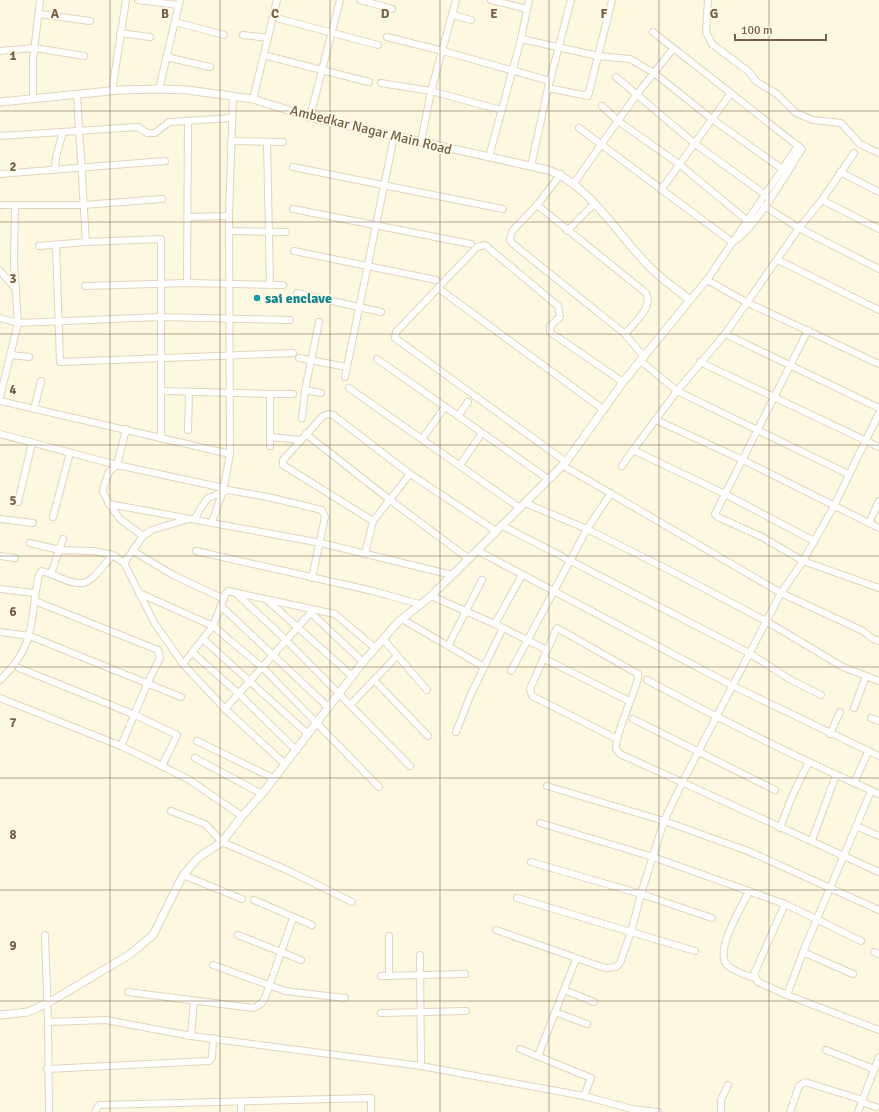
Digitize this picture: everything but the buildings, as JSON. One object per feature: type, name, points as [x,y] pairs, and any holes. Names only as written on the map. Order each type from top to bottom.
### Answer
[{"type":"street","points":[[32,99],[40,0]]},
{"type":"street","points":[[112,91],[126,0]]},
{"type":"street","points":[[138,0],[179,3],[159,89]]},
{"type":"street","points":[[253,99],[277,0]]},
{"type":"street","points":[[310,117],[333,33],[340,0]]},
{"type":"street","points":[[360,0],[392,9]]},
{"type":"street","points":[[421,142],[431,91],[456,0]]},
{"type":"street","points":[[491,0],[527,9]]},
{"type":"street","points":[[489,157],[521,39],[529,0]]},
{"type":"street","points":[[531,166],[548,88],[571,0]]},
{"type":"street","points":[[548,88],[588,96],[612,0]]},
{"type":"street","points":[[708,0],[706,32],[712,44],[748,71],[757,82],[777,94],[796,113],[814,120],[841,123],[860,144],[879,153]]},
{"type":"street","points":[[39,14],[90,21]]},
{"type":"street","points":[[453,15],[471,20]]},
{"type":"street","points":[[280,19],[378,45]]},
{"type":"street","points":[[174,22],[224,35]]},
{"type":"street","points":[[0,1015],[28,1012],[48,1003],[143,945],[153,935],[160,924],[183,875],[199,857],[222,842],[242,816],[262,794],[375,648],[402,619],[431,596],[478,551],[498,528],[564,464],[623,382],[707,280],[732,242],[737,240],[784,171],[802,149],[653,32]]},
{"type":"street","points":[[120,33],[150,37]]},
{"type":"street","points":[[243,35],[268,38]]},
{"type":"street","points":[[387,37],[443,50],[550,81]]},
{"type":"street","points":[[521,39],[598,56],[630,59],[654,73],[712,119],[784,171]]},
{"type":"street","points":[[0,51],[35,48],[84,56]]},
{"type":"street","points":[[574,183],[637,94],[673,49]]},
{"type":"street","points":[[267,56],[369,82]]},
{"type":"street","points":[[166,57],[210,67]]},
{"type":"street","points":[[616,76],[694,143],[767,196]]},
{"type":"street","points":[[380,83],[431,91],[501,110]]},
{"type":"street","name":"Ambedkar Nagar Main Road","points":[[0,102],[112,91],[159,89],[187,90],[253,99],[310,117],[561,174],[574,183],[594,204],[646,264],[690,300]]},
{"type":"street","points":[[661,190],[731,93]]},
{"type":"street","points":[[77,95],[80,166],[86,242]]},
{"type":"street","points":[[212,522],[223,489],[230,454],[231,393],[229,216],[233,96]]},
{"type":"street","points":[[602,106],[618,121],[679,164],[749,222]]},
{"type":"street","points":[[0,136],[138,127],[147,133],[155,133],[169,122],[232,118]]},
{"type":"street","points":[[187,283],[188,121]]},
{"type":"street","points":[[580,128],[601,146],[732,242]]},
{"type":"street","points":[[54,169],[56,157],[64,132]]},
{"type":"street","points":[[345,378],[394,137]]},
{"type":"street","points":[[231,141],[283,142]]},
{"type":"street","points":[[267,142],[270,285]]},
{"type":"street","points":[[622,466],[677,391],[725,334],[746,302],[778,260],[799,228],[822,200],[854,153]]},
{"type":"street","points":[[0,174],[80,166],[165,161]]},
{"type":"street","points":[[293,166],[503,208]]},
{"type":"street","points":[[840,172],[879,192]]},
{"type":"street","points":[[561,174],[537,205],[512,231],[510,240],[625,334],[642,359],[677,391],[848,474]]},
{"type":"street","points":[[749,222],[764,206],[767,196]]},
{"type":"street","points":[[0,205],[83,205],[162,199]]},
{"type":"street","points":[[822,200],[879,229]]},
{"type":"street","points":[[567,231],[594,204]]},
{"type":"street","points":[[0,398],[18,323],[14,265],[15,205]]},
{"type":"street","points":[[537,205],[567,231],[644,291],[648,297],[648,306],[625,334]]},
{"type":"street","points":[[764,206],[799,228],[879,269]]},
{"type":"street","points":[[293,209],[471,244]]},
{"type":"street","points":[[188,217],[229,216]]},
{"type":"street","points":[[229,231],[286,232]]},
{"type":"street","points":[[39,246],[86,242],[162,239],[160,317],[161,438]]},
{"type":"street","points":[[56,244],[60,362],[293,353]]},
{"type":"street","points":[[623,382],[550,332],[550,326],[560,317],[558,306],[485,245],[476,247],[396,332],[395,338],[564,464],[781,593],[863,632],[873,640],[879,641]]},
{"type":"street","points":[[294,251],[436,280]]},
{"type":"street","points":[[778,260],[879,310]]},
{"type":"street","points":[[0,271],[16,289]]},
{"type":"street","points":[[707,280],[746,302],[879,364]]},
{"type":"street","points":[[85,286],[161,285],[187,283],[283,286]]},
{"type":"street","points":[[438,288],[604,410]]},
{"type":"street","points":[[297,293],[380,312]]},
{"type":"street","points":[[0,318],[18,323],[160,317],[290,320]]},
{"type":"street","points":[[302,418],[305,390],[319,322]]},
{"type":"street","points":[[808,330],[716,511],[718,517],[762,537],[803,561],[879,588]]},
{"type":"street","points":[[725,334],[879,408]]},
{"type":"street","points":[[11,355],[29,357]]},
{"type":"street","points":[[299,358],[347,367]]},
{"type":"street","points":[[377,359],[548,479]]},
{"type":"street","points":[[700,362],[879,447]]},
{"type":"street","points":[[0,365],[7,368]]},
{"type":"street","points":[[34,409],[41,381]]},
{"type":"street","points":[[349,388],[520,508]]},
{"type":"street","points":[[305,390],[321,393]]},
{"type":"street","points":[[161,391],[293,394]]},
{"type":"street","points":[[188,430],[189,392]]},
{"type":"street","points":[[270,394],[270,446]]},
{"type":"street","points":[[0,402],[126,429],[230,454]]},
{"type":"street","points":[[458,416],[468,402]]},
{"type":"street","points":[[422,438],[444,407]]},
{"type":"street","points":[[496,930],[605,968],[616,967],[620,963],[631,932],[641,894],[664,821],[683,781],[700,751],[781,593],[803,561],[834,506],[848,474],[879,413]]},
{"type":"street","points":[[373,521],[283,465],[284,458],[323,416],[329,414],[334,415],[410,474],[498,528],[571,561],[749,653],[791,680],[821,695]]},
{"type":"street","points":[[656,420],[743,460],[879,528]]},
{"type":"street","points":[[126,429],[117,465],[109,472],[103,492],[109,504],[120,519],[143,536]]},
{"type":"street","points":[[460,465],[482,433]]},
{"type":"street","points":[[0,434],[117,465],[322,510],[325,517],[321,543],[312,578]]},
{"type":"street","points":[[306,434],[390,500],[469,559]]},
{"type":"street","points":[[270,437],[301,440]]},
{"type":"street","points":[[18,502],[32,443]]},
{"type":"street","points":[[633,450],[724,494],[814,541]]},
{"type":"street","points":[[53,517],[70,453]]},
{"type":"street","points":[[365,554],[373,521],[410,474]]},
{"type":"street","points":[[124,562],[143,536],[152,530],[192,518],[208,498],[223,489]]},
{"type":"street","points":[[512,671],[527,640],[587,529],[611,493]]},
{"type":"street","points":[[869,523],[879,501]]},
{"type":"street","points":[[525,503],[587,529],[766,621],[843,667],[879,681]]},
{"type":"street","points":[[109,504],[192,518],[321,543],[452,575]]},
{"type":"street","points":[[0,519],[33,523]]},
{"type":"street","points":[[51,574],[63,539]]},
{"type":"street","points":[[30,543],[59,550],[84,550],[114,555],[124,562],[155,624],[184,664],[225,709],[285,764]]},
{"type":"street","points":[[133,551],[173,575],[224,599]]},
{"type":"street","points":[[196,551],[373,591],[419,604]]},
{"type":"street","points":[[478,551],[733,686],[830,734],[879,756]]},
{"type":"street","points":[[2,676],[19,658],[30,636],[35,593],[41,572],[51,574],[69,582],[81,584],[91,579],[114,555]]},
{"type":"street","points":[[0,556],[16,558]]},
{"type":"street","points":[[495,624],[522,575]]},
{"type":"street","points":[[448,646],[482,580]]},
{"type":"street","points":[[0,589],[35,593]]},
{"type":"street","points":[[184,664],[204,640],[213,626],[228,591],[339,616],[375,648]]},
{"type":"street","points":[[139,593],[213,626],[263,668],[379,787]]},
{"type":"street","points":[[237,594],[286,640],[410,766]]},
{"type":"street","points":[[431,596],[495,624],[546,650]]},
{"type":"street","points":[[266,599],[352,676]]},
{"type":"street","points":[[35,601],[158,650],[160,658],[133,714],[121,746]]},
{"type":"street","points":[[222,607],[328,707]]},
{"type":"street","points":[[225,709],[240,694],[312,611]]},
{"type":"street","points":[[312,611],[363,662]]},
{"type":"street","points":[[402,619],[484,667]]},
{"type":"street","points":[[456,732],[484,667],[503,628]]},
{"type":"street","points":[[617,739],[532,696],[530,689],[554,630],[559,628],[637,673],[639,680],[629,701],[617,739],[616,749],[620,754],[683,781],[780,828],[812,840],[879,872]]},
{"type":"street","points":[[0,632],[30,636],[148,682],[181,697]]},
{"type":"street","points":[[383,639],[427,690]]},
{"type":"street","points":[[204,640],[249,683],[308,734]]},
{"type":"street","points":[[193,653],[240,694],[296,750]]},
{"type":"street","points":[[350,705],[397,656]]},
{"type":"street","points":[[543,658],[629,701]]},
{"type":"street","points":[[19,668],[133,714],[177,735],[162,766]]},
{"type":"street","points":[[854,708],[866,676]]},
{"type":"street","points":[[374,680],[428,736]]},
{"type":"street","points":[[647,680],[717,718],[808,763],[879,794]]},
{"type":"street","points":[[0,698],[121,746],[188,779],[242,816]]},
{"type":"street","points":[[830,734],[840,712]]},
{"type":"street","points":[[871,718],[879,721]]},
{"type":"street","points":[[633,719],[700,751],[775,790]]},
{"type":"street","points":[[197,741],[273,778]]},
{"type":"street","points":[[854,783],[868,752]]},
{"type":"street","points":[[195,758],[262,794]]},
{"type":"street","points":[[780,828],[791,799],[808,763]]},
{"type":"street","points":[[812,840],[836,775]]},
{"type":"street","points":[[547,786],[664,821],[748,851],[829,889],[879,910]]},
{"type":"street","points":[[787,995],[816,919],[871,791]]},
{"type":"street","points":[[170,811],[205,824],[222,842],[287,870],[352,902]]},
{"type":"street","points":[[540,824],[653,857],[785,904],[862,941]]},
{"type":"street","points":[[856,826],[879,836]]},
{"type":"street","points":[[532,862],[641,894],[712,918]]},
{"type":"street","points":[[183,875],[242,899]]},
{"type":"street","points":[[749,891],[724,943],[722,953],[724,961],[730,967],[787,995],[879,1030]]},
{"type":"street","points":[[517,898],[695,951]]},
{"type":"street","points":[[254,900],[312,926]]},
{"type":"street","points":[[755,978],[754,970],[785,904]]},
{"type":"street","points":[[128,992],[253,1008],[261,1004],[294,918]]},
{"type":"street","points":[[45,935],[48,1003],[47,1069],[49,1112]]},
{"type":"street","points":[[238,935],[301,960]]},
{"type":"street","points":[[389,936],[389,976]]},
{"type":"street","points":[[803,952],[854,974]]},
{"type":"street","points":[[420,955],[421,1066]]},
{"type":"street","points":[[538,1056],[576,959]]},
{"type":"street","points":[[213,965],[269,986],[300,994],[345,998]]},
{"type":"street","points":[[380,976],[465,974]]},
{"type":"street","points":[[564,990],[594,1002]]},
{"type":"street","points":[[191,1036],[194,1001]]},
{"type":"street","points":[[380,1013],[466,1011]]},
{"type":"street","points":[[555,1012],[588,1024]]},
{"type":"street","points":[[48,1022],[106,1020],[191,1036],[421,1066],[584,1096],[632,1110],[658,1112]]},
{"type":"street","points":[[47,1069],[209,1061],[212,1058],[213,1038]]},
{"type":"street","points":[[520,1050],[591,1078],[584,1096]]},
{"type":"street","points":[[826,1050],[874,1069]]},
{"type":"street","points":[[858,1112],[879,1057]]},
{"type":"street","points":[[790,1112],[799,1086],[805,1082],[876,1107]]},
{"type":"street","points":[[721,1112],[721,1100],[728,1085]]},
{"type":"street","points":[[95,1112],[99,1105],[370,1098],[371,1112]]},
{"type":"street","points":[[241,1102],[241,1112]]},
{"type":"place","name":"sai enclave","points":[[257,298]]}]
